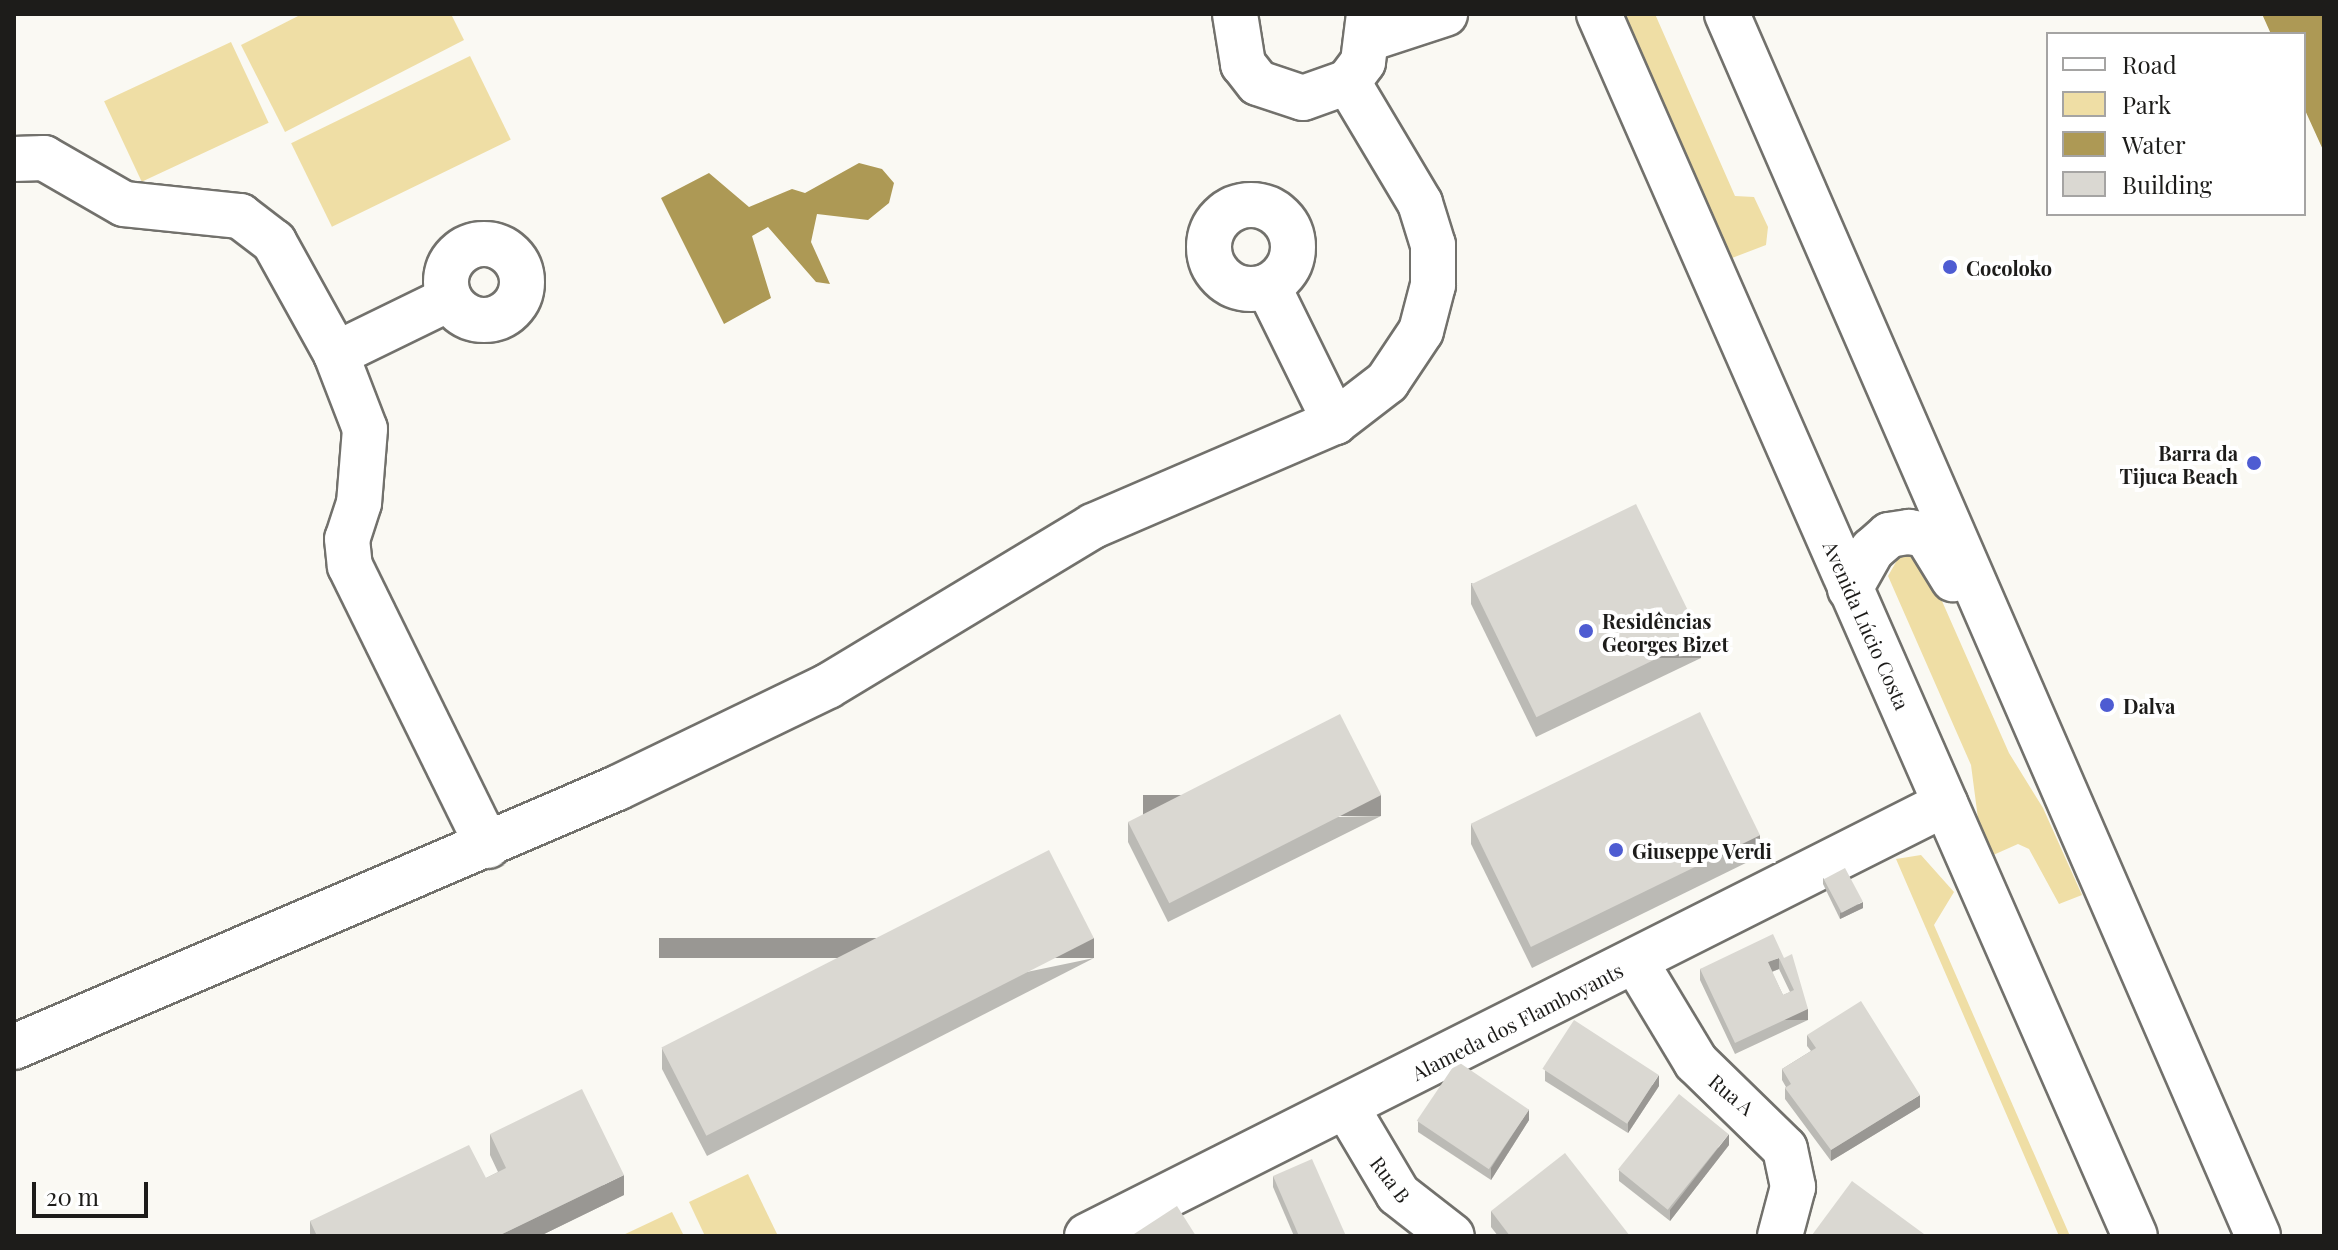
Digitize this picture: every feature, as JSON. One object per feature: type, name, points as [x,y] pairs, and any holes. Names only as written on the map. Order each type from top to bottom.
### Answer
[{"type":"street","points":[[1235,14],[1234,42],[1258,83],[1303,98],[1348,82],[1370,26],[1445,14]]},
{"type":"street","name":"Avenida Lúcio Costa","points":[[1599,14],[2135,1236]]},
{"type":"street","points":[[1727,14],[2258,1236]]},
{"type":"street","points":[[14,1047],[488,846],[828,686],[1093,526],[1335,422],[1387,382],[1421,331],[1433,285],[1433,245],[1420,203],[1348,82]]},
{"type":"street","points":[[14,159],[44,158],[124,204],[240,216],[274,242],[336,354],[367,445],[347,539],[350,566],[488,846]]},
{"type":"street","points":[[1268,286],[1335,422]]},
{"type":"street","points":[[336,354],[449,299]]},
{"type":"street","points":[[1850,589],[1889,535],[1926,535],[2015,679]]},
{"type":"street","name":"Alameda dos Flamboyants","points":[[1087,1236],[1347,1108],[1945,804]]},
{"type":"street","name":"Rua A","points":[[1635,961],[1696,1062],[1785,1149],[1793,1187],[1780,1236]]},
{"type":"street","name":"Rua B","points":[[1347,1108],[1398,1194],[1452,1236]]},
{"type":"green space","points":[[302,14],[451,14],[464,40],[285,132],[241,45]]},
{"type":"green space","points":[[1624,14],[1655,14],[1735,196],[1754,197],[1768,227],[1766,245],[1732,258]]},
{"type":"green space","points":[[231,42],[269,123],[142,182],[104,101]]},
{"type":"green space","points":[[470,56],[511,140],[332,227],[291,143]]},
{"type":"green space","points":[[1903,550],[1923,558],[2009,753],[2043,808],[2082,895],[2059,904],[2029,849],[2018,844],[1991,856],[1980,834],[1971,765],[1888,576]]},
{"type":"green space","points":[[1921,855],[1954,892],[1934,925],[2070,1236],[2059,1236],[1896,859]]},
{"type":"green space","points":[[748,1174],[778,1236],[705,1236],[689,1202]]},
{"type":"green space","points":[[672,1212],[684,1236],[621,1236]]},
{"type":"water","points":[[2262,14],[2324,14],[2324,152],[2306,112],[2306,32],[2270,32]]},
{"type":"water","points":[[859,163],[882,169],[894,183],[889,203],[868,220],[817,214],[811,242],[830,284],[816,282],[768,227],[752,236],[771,298],[724,324],[661,198],[709,173],[749,207],[792,189],[805,193]]},
{"type":"building","name":"Residências Georges Bizet","points":[[1636,504],[1701,637],[1536,717],[1472,584]]},
{"type":"building","name":"Giuseppe Verdi","points":[[1700,712],[1760,835],[1531,947],[1471,824]]},
{"type":"building","points":[[1340,714],[1381,795],[1169,903],[1128,822]]},
{"type":"building","points":[[1049,850],[1094,938],[706,1136],[661,1047]]},
{"type":"building","points":[[1845,868],[1863,902],[1842,913],[1824,879]]},
{"type":"building","points":[[1773,934],[1784,958],[1792,954],[1808,1009],[1735,1043],[1700,969]],"holes":[[[1779,958],[1794,990],[1783,995],[1768,962]]]},
{"type":"building","points":[[1861,1001],[1920,1095],[1831,1150],[1785,1088],[1791,1084],[1782,1069],[1816,1048],[1807,1035]]},
{"type":"building","points":[[1574,1020],[1659,1075],[1627,1124],[1542,1069]]},
{"type":"building","points":[[1457,1061],[1529,1110],[1489,1169],[1417,1121]]},
{"type":"building","points":[[582,1089],[624,1175],[498,1236],[317,1236],[310,1221],[469,1145],[486,1178],[506,1168],[490,1134]]},
{"type":"building","points":[[1679,1094],[1729,1134],[1668,1210],[1618,1169]]},
{"type":"building","points":[[1565,1153],[1630,1236],[1510,1236],[1491,1211]]},
{"type":"building","points":[[1312,1159],[1346,1236],[1299,1236],[1273,1176]]},
{"type":"building","points":[[1852,1181],[1924,1234],[1812,1235]]},
{"type":"building","points":[[1177,1206],[1196,1236],[1131,1236]]},
{"type":"place","name":"Cocoloko","points":[[1950,267]]},
{"type":"place","name":"Barra da Tijuca Beach","points":[[2254,463]]},
{"type":"place","name":"Residências Georges Bizet","points":[[1586,631]]},
{"type":"place","name":"Dalva","points":[[2107,705]]},
{"type":"place","name":"Giuseppe Verdi","points":[[1616,850]]}]
